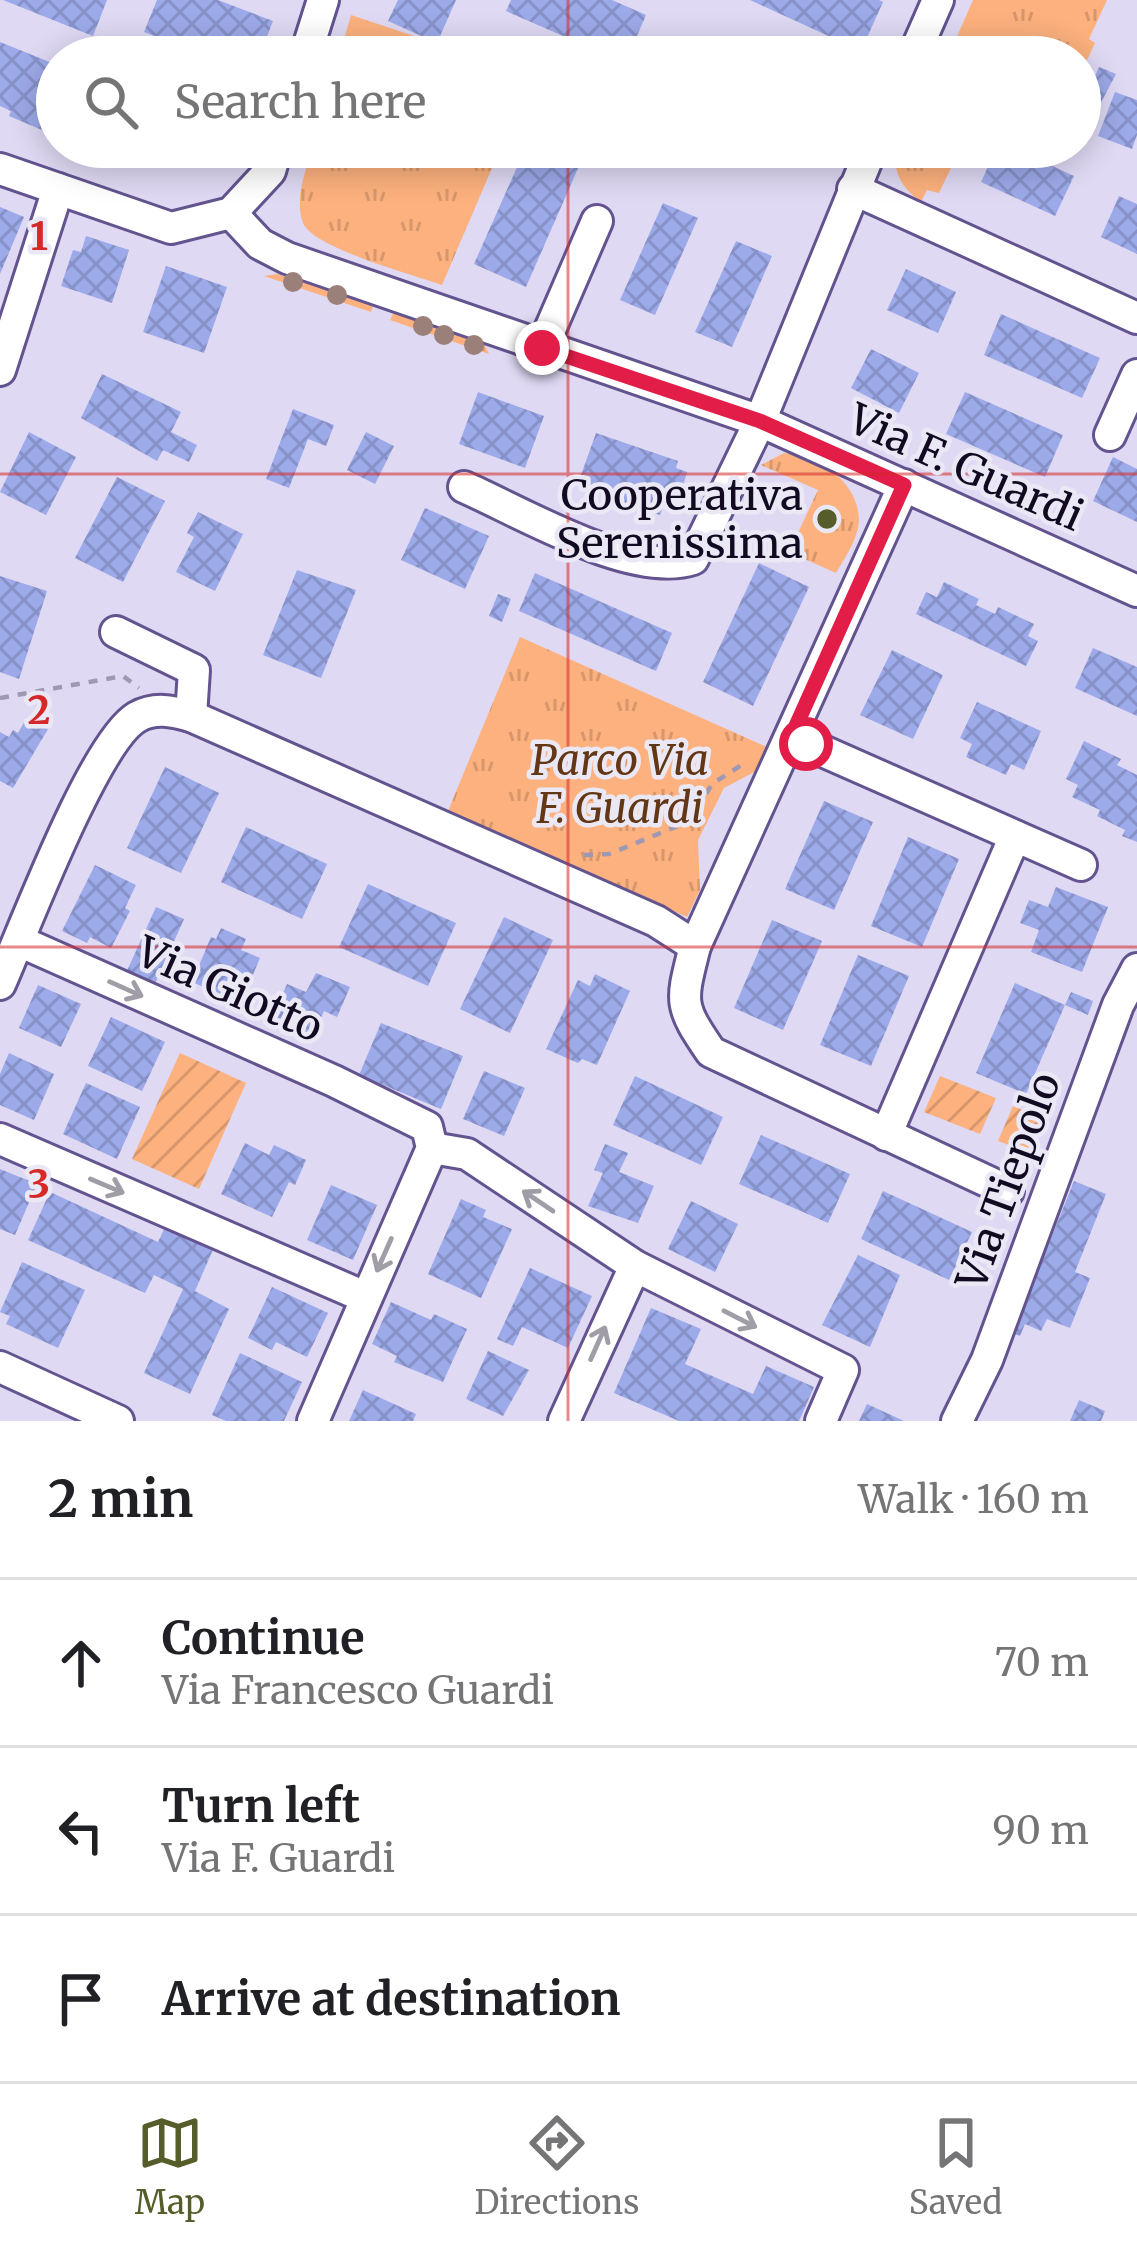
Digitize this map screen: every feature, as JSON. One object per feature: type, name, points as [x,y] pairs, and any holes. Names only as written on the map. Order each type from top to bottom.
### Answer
[{"type":"street","points":[[312,36],[323,0]]},
{"type":"street","points":[[922,36],[938,0]]},
{"type":"street","points":[[0,169],[171,228],[231,213],[271,168]]},
{"type":"street","points":[[464,487],[629,560],[671,566],[693,559],[760,421],[863,168]]},
{"type":"street","points":[[0,370],[58,189]]},
{"type":"street","points":[[853,190],[1137,317]]},
{"type":"street","name":"Via F. Guardi","points":[[231,213],[260,244],[287,258],[760,421],[1137,591]]},
{"type":"street","points":[[542,348],[598,220]]},
{"type":"street","points":[[1110,435],[1137,375]]},
{"type":"street","points":[[904,485],[694,946],[684,1013],[711,1052],[1008,1191]]},
{"type":"street","points":[[116,632],[194,670],[191,716]]},
{"type":"street","points":[[0,984],[60,842],[110,748],[124,728],[143,714],[160,710],[191,716],[656,921],[694,946]]},
{"type":"street","points":[[791,737],[1081,865]]},
{"type":"street","points":[[886,1135],[1016,836]]},
{"type":"street","name":"Via Giotto","points":[[19,941],[428,1127],[432,1148],[467,1154],[635,1266],[843,1370],[821,1421]]},
{"type":"street","name":"Via Tiepolo","points":[[958,1421],[986,1360],[1118,1005],[1137,969]]},
{"type":"street","points":[[0,1139],[365,1297]]},
{"type":"street","points":[[313,1421],[432,1148]]},
{"type":"street","points":[[564,1421],[635,1266]]},
{"type":"street","points":[[0,1367],[49,1407],[118,1421]]},
{"type":"path","points":[[0,698],[122,676],[142,692],[143,714]]},
{"type":"path","points":[[572,856],[609,854],[690,821],[712,784],[748,761]]},
{"type":"green space","points":[[973,0],[1107,0],[1090,36],[957,36]]},
{"type":"green space","points":[[351,15],[414,36],[345,36]]},
{"type":"green space","points":[[307,168],[492,168],[442,285],[344,251],[311,232],[303,223],[302,184]]},
{"type":"green space","points":[[897,168],[951,168],[939,193],[927,190],[921,202],[900,179]]},
{"type":"green space","points":[[277,274],[375,302],[371,312],[264,276]]},
{"type":"green space","points":[[395,310],[483,342],[489,354],[390,320]]},
{"type":"green space","points":[[784,453],[810,459],[834,472],[857,505],[858,526],[836,573],[789,552],[818,490],[761,465]]},
{"type":"green space","name":"Parco Via F. Guardi","points":[[520,637],[767,747],[758,770],[724,788],[698,840],[700,890],[687,917],[448,811]]},
{"type":"green space","points":[[180,1053],[246,1083],[199,1189],[132,1159]]},
{"type":"green space","points":[[940,1076],[996,1098],[980,1134],[924,1112]]},
{"type":"green space","points":[[1013,1106],[1041,1118],[1027,1152],[998,1141]]},
{"type":"building","points":[[3,0],[107,0],[93,36]]},
{"type":"building","points":[[157,0],[218,0],[273,21],[267,36],[154,36],[144,32]]},
{"type":"building","points":[[398,0],[456,0],[440,36],[421,36],[388,21]]},
{"type":"building","points":[[511,0],[612,0],[646,15],[637,36],[563,36],[506,11]]},
{"type":"building","points":[[750,0],[883,2],[868,36],[828,36]]},
{"type":"building","points":[[0,42],[36,57],[36,127],[9,116],[11,111],[0,106]]},
{"type":"building","points":[[1101,68],[1116,74],[1101,102]]},
{"type":"building","points":[[1115,92],[1137,100],[1132,149],[1101,137]]},
{"type":"building","points":[[517,168],[578,168],[526,287],[474,264]]},
{"type":"building","points":[[987,168],[1057,168],[1074,176],[1055,216],[981,182]]},
{"type":"building","points":[[1119,196],[1137,204],[1137,254],[1101,237]]},
{"type":"building","points":[[663,203],[698,218],[655,315],[620,300]]},
{"type":"building","points":[[0,207],[24,217],[0,274]]},
{"type":"building","points":[[86,236],[129,250],[112,303],[61,286],[73,250],[81,252]]},
{"type":"building","points":[[736,241],[772,256],[732,347],[695,332]]},
{"type":"building","points":[[166,266],[227,287],[204,353],[143,332]]},
{"type":"building","points":[[906,269],[956,292],[938,333],[887,310]]},
{"type":"building","points":[[1001,314],[1100,358],[1082,398],[984,355]]},
{"type":"building","points":[[871,349],[919,373],[899,413],[851,388]]},
{"type":"building","points":[[102,374],[181,412],[171,432],[197,445],[189,462],[163,450],[157,461],[81,418]]},
{"type":"building","points":[[478,392],[544,416],[525,468],[459,444]]},
{"type":"building","points":[[965,392],[1063,435],[1045,477],[946,434]]},
{"type":"building","points":[[293,409],[334,425],[326,446],[308,439],[289,488],[266,479]]},
{"type":"building","points":[[29,432],[76,457],[46,515],[0,492]]},
{"type":"building","points":[[366,432],[394,446],[375,484],[347,470]]},
{"type":"building","points":[[596,433],[678,461],[676,468],[687,472],[677,506],[665,501],[660,515],[577,486]]},
{"type":"building","points":[[1113,457],[1137,469],[1137,522],[1093,501]]},
{"type":"building","points":[[117,477],[165,501],[123,582],[75,558]]},
{"type":"building","points":[[425,508],[489,536],[465,589],[401,560]]},
{"type":"building","points":[[198,512],[243,534],[215,591],[176,572],[194,537],[187,533]]},
{"type":"building","points":[[759,563],[809,587],[753,706],[703,682]]},
{"type":"building","points":[[297,570],[356,590],[321,678],[263,655]]},
{"type":"building","points":[[535,573],[672,633],[656,671],[519,611]]},
{"type":"building","points":[[0,576],[47,591],[19,679],[0,672]]},
{"type":"building","points":[[944,582],[979,599],[976,605],[995,614],[998,607],[1034,624],[1028,636],[1038,641],[1026,666],[916,614],[926,592],[937,597]]},
{"type":"building","points":[[498,594],[511,599],[502,622],[489,616]]},
{"type":"building","points":[[1093,648],[1137,667],[1137,716],[1075,688]]},
{"type":"building","points":[[892,650],[943,675],[913,739],[860,715]]},
{"type":"building","points":[[977,702],[1041,731],[1024,770],[1011,764],[1006,775],[966,757],[972,744],[960,738]]},
{"type":"building","points":[[27,717],[48,729],[13,788],[0,781],[0,732],[9,737],[13,730],[18,733]]},
{"type":"building","points":[[1084,741],[1121,759],[1117,765],[1137,775],[1137,842],[1097,816],[1100,810],[1072,797],[1078,785],[1066,779]]},
{"type":"building","points":[[165,767],[219,793],[181,873],[127,848]]},
{"type":"building","points":[[824,801],[873,822],[834,910],[785,889]]},
{"type":"building","points":[[246,827],[327,864],[302,919],[221,882]]},
{"type":"building","points":[[908,837],[959,859],[922,947],[871,926]]},
{"type":"building","points":[[95,865],[136,885],[125,908],[130,911],[111,948],[62,931]]},
{"type":"building","points":[[368,884],[456,923],[428,986],[339,947]]},
{"type":"building","points":[[1056,887],[1108,907],[1082,972],[1031,952],[1039,930],[1020,923],[1029,900],[1048,907]]},
{"type":"building","points":[[156,907],[184,919],[154,986],[126,973]]},
{"type":"building","points":[[504,917],[553,940],[510,1033],[460,1009]]},
{"type":"building","points":[[772,920],[822,941],[783,1030],[734,1008]]},
{"type":"building","points":[[221,928],[246,939],[241,950],[260,958],[241,1003],[192,982],[211,937],[216,939]]},
{"type":"building","points":[[858,955],[909,976],[871,1066],[820,1045]]},
{"type":"building","points":[[316,973],[350,987],[337,1017],[324,1011],[310,1043],[269,1026],[287,984],[306,992]]},
{"type":"building","points":[[595,974],[630,991],[597,1065],[582,1059],[578,1063],[546,1049],[578,980],[590,986]]},
{"type":"building","points":[[1015,983],[1065,1005],[1026,1094],[976,1073]]},
{"type":"building","points":[[38,985],[81,1004],[61,1047],[19,1028]]},
{"type":"building","points":[[1071,992],[1093,1001],[1088,1015],[1065,1005]]},
{"type":"building","points":[[111,1017],[165,1042],[142,1091],[88,1066]]},
{"type":"building","points":[[381,1023],[463,1056],[441,1109],[359,1075]]},
{"type":"building","points":[[9,1053],[54,1074],[34,1120],[0,1105],[0,1074]]},
{"type":"building","points":[[484,1071],[525,1088],[504,1136],[463,1119]]},
{"type":"building","points":[[635,1076],[723,1117],[701,1165],[613,1125]]},
{"type":"building","points":[[86,1083],[140,1107],[117,1159],[63,1134]]},
{"type":"building","points":[[1032,1097],[1050,1103],[1045,1116],[1028,1110]]},
{"type":"building","points":[[761,1135],[850,1174],[828,1223],[739,1184]]},
{"type":"building","points":[[245,1143],[269,1155],[274,1145],[306,1160],[272,1217],[221,1194]]},
{"type":"building","points":[[605,1144],[628,1153],[619,1172],[654,1186],[638,1223],[588,1206],[603,1173],[594,1170]]},
{"type":"building","points":[[0,1169],[37,1184],[15,1235],[0,1229]]},
{"type":"building","points":[[1074,1181],[1106,1194],[1075,1272],[1090,1278],[1070,1328],[1047,1319],[1041,1331],[1025,1324],[1020,1336],[1013,1333]]},
{"type":"building","points":[[331,1185],[377,1205],[353,1260],[307,1240]]},
{"type":"building","points":[[883,1191],[972,1232],[949,1280],[861,1239]]},
{"type":"building","points":[[50,1192],[158,1242],[167,1223],[215,1245],[195,1291],[229,1309],[190,1394],[144,1373],[183,1289],[154,1275],[145,1293],[28,1240]]},
{"type":"building","points":[[461,1199],[486,1210],[483,1217],[512,1229],[481,1298],[428,1274]]},
{"type":"building","points":[[691,1201],[738,1224],[715,1272],[668,1249]]},
{"type":"building","points":[[858,1255],[900,1275],[870,1347],[822,1325]]},
{"type":"building","points":[[22,1262],[85,1290],[58,1348],[6,1324],[10,1316],[0,1312]]},
{"type":"building","points":[[530,1268],[592,1296],[568,1348],[522,1327],[513,1346],[497,1339]]},
{"type":"building","points":[[272,1287],[328,1313],[307,1357],[276,1342],[272,1350],[248,1338]]},
{"type":"building","points":[[391,1302],[467,1329],[443,1382],[394,1362],[397,1356],[372,1344]]},
{"type":"building","points":[[651,1308],[701,1329],[685,1364],[753,1394],[766,1366],[814,1387],[799,1421],[679,1421],[614,1393]]},
{"type":"building","points":[[488,1351],[529,1370],[503,1416],[466,1399]]},
{"type":"building","points":[[240,1353],[302,1382],[284,1421],[226,1421],[212,1415]]},
{"type":"building","points":[[363,1390],[416,1414],[413,1421],[349,1421]]},
{"type":"building","points":[[1079,1400],[1105,1411],[1101,1421],[1070,1421]]},
{"type":"building","points":[[867,1404],[904,1421],[859,1421]]},
{"type":"place","name":"Cooperativa Serenissima","points":[[827,519]]},
{"type":"route","points":[[542,348],[760,421],[904,485],[791,737],[806,744]]}]
